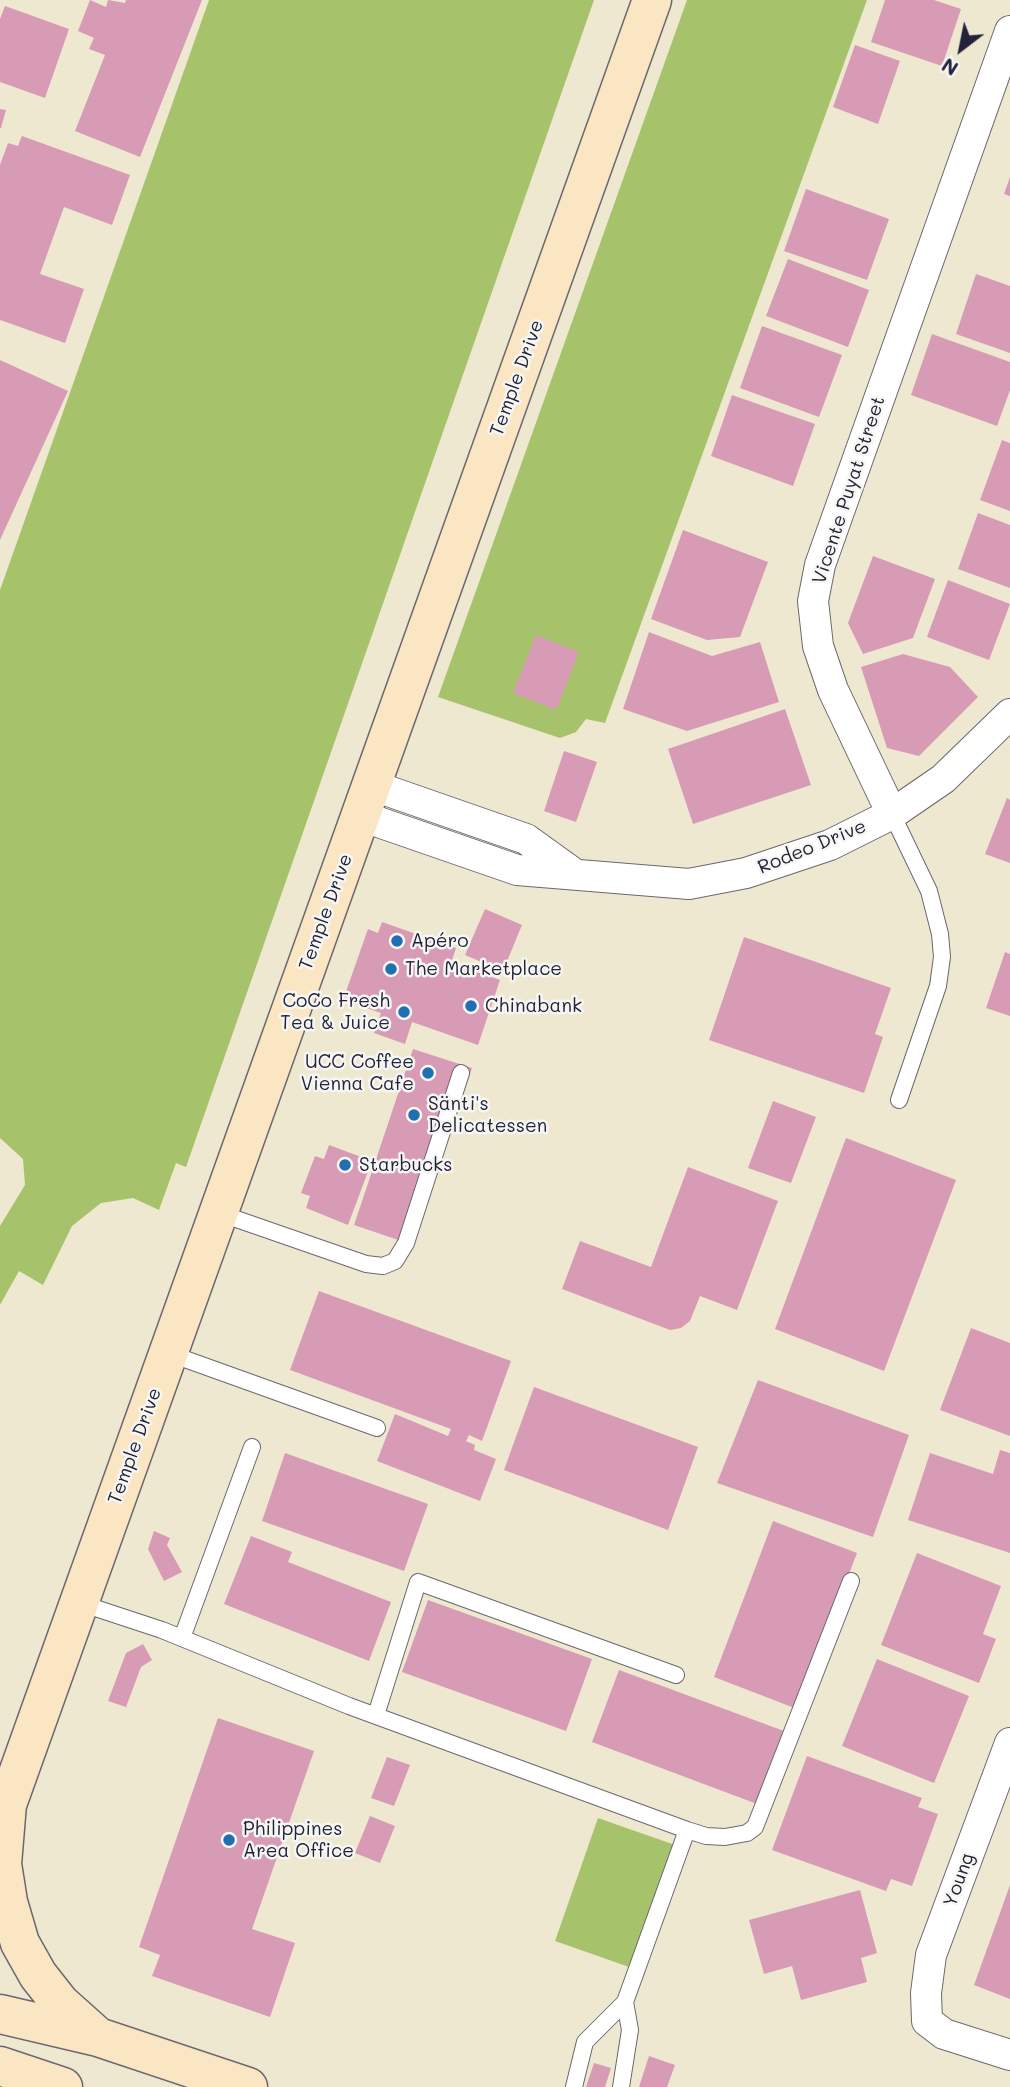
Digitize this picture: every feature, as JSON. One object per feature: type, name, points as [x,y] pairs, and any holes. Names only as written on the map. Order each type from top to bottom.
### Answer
[{"type":"street","name":"Temple Drive","points":[[98,2037],[60,2003],[38,1975],[20,1944],[8,1902],[2,1864],[4,1814],[652,0]]},
{"type":"street","name":"Vicente Puyat Street","points":[[892,814],[833,690],[818,646],[813,601],[820,565],[1010,31]]},
{"type":"street","name":"Rodeo Drive","points":[[366,800],[490,860],[517,870],[689,884],[746,873],[830,845],[892,814],[943,779],[1010,714]]},
{"type":"street","points":[[366,800],[526,839],[576,875]]},
{"type":"street","points":[[490,860],[501,831]]},
{"type":"street","name":"Young","points":[[1010,1743],[931,1955],[926,1993],[927,2021],[944,2034],[1010,2055]]},
{"type":"street","points":[[0,2014],[98,2037],[248,2087]]},
{"type":"street","points":[[13,2076],[63,2087]]},
{"type":"lane","name":"Vicente Puyat Street","points":[[892,814],[929,891],[938,923],[942,957],[938,986],[899,1100]]},
{"type":"lane","points":[[219,1213],[366,1264],[383,1266],[396,1261],[406,1242],[461,1073]]},
{"type":"lane","points":[[169,1353],[377,1428]]},
{"type":"lane","points":[[182,1638],[252,1447]]},
{"type":"lane","points":[[80,1602],[182,1638],[376,1715],[687,1830],[706,1836],[724,1837],[747,1833],[755,1828],[851,1581]]},
{"type":"lane","points":[[376,1715],[418,1582],[676,1675]]},
{"type":"lane","points":[[574,2087],[585,2042],[625,2002],[687,1830]]},
{"type":"lane","points":[[621,2087],[630,2030],[625,2002]]},
{"type":"green space","points":[[209,0],[594,0],[186,1167],[176,1163],[159,1210],[133,1198],[101,1203],[72,1226],[43,1285],[19,1271],[0,1305],[0,1226],[25,1185],[23,1159],[0,1138],[0,590]]},
{"type":"green space","points":[[687,0],[867,0],[605,723],[586,719],[576,732],[560,738],[438,697]]},
{"type":"green space","points":[[598,1818],[675,1845],[632,1968],[555,1941]]},
{"type":"building","points":[[90,0],[106,7],[108,0],[125,3],[126,0],[202,0],[140,157],[75,131],[105,55],[89,49],[94,38],[78,31]]},
{"type":"building","points":[[885,0],[934,0],[961,9],[942,66],[871,42]]},
{"type":"building","points":[[5,6],[69,29],[45,98],[0,82],[0,19]]},
{"type":"building","points":[[855,45],[900,61],[878,124],[833,107]]},
{"type":"building","points":[[0,109],[6,110],[1,128],[0,128]]},
{"type":"building","points":[[22,136],[130,175],[112,225],[64,207],[40,274],[84,289],[65,343],[0,320],[0,165],[8,143],[18,146]]},
{"type":"building","points":[[1010,177],[1010,196],[1004,194]]},
{"type":"building","points":[[806,189],[889,219],[867,280],[784,251]]},
{"type":"building","points":[[788,259],[869,290],[848,347],[766,316]]},
{"type":"building","points":[[976,274],[1010,286],[1010,353],[956,334]]},
{"type":"building","points":[[762,326],[842,355],[819,417],[740,388]]},
{"type":"building","points":[[932,334],[1010,362],[1010,390],[997,426],[911,395]]},
{"type":"building","points":[[0,360],[68,391],[0,540]]},
{"type":"building","points":[[732,395],[815,424],[793,486],[711,456]]},
{"type":"building","points":[[1002,440],[1010,443],[1010,511],[980,500]]},
{"type":"building","points":[[978,513],[1010,525],[1010,588],[958,569]]},
{"type":"building","points":[[683,530],[768,562],[740,637],[707,640],[651,619]]},
{"type":"building","points":[[873,556],[935,579],[913,638],[863,654],[848,623]]},
{"type":"building","points":[[948,580],[1010,604],[989,660],[927,637]]},
{"type":"building","points":[[649,632],[712,656],[760,642],[779,702],[687,731],[623,709]]},
{"type":"building","points":[[536,635],[579,652],[556,710],[513,693]]},
{"type":"building","points":[[903,654],[950,667],[978,697],[919,756],[887,748],[861,667]]},
{"type":"building","points":[[785,709],[811,785],[693,824],[668,749]]},
{"type":"building","points":[[564,751],[597,762],[576,822],[544,811]]},
{"type":"building","points":[[1007,798],[1010,800],[1010,863],[985,854]]},
{"type":"building","points":[[485,909],[522,925],[503,971],[465,955]]},
{"type":"building","points":[[382,922],[456,948],[451,963],[500,980],[478,1045],[412,1022],[405,1044],[374,1033],[381,1013],[343,1000],[368,929],[378,933]]},
{"type":"building","points":[[744,937],[891,988],[875,1034],[883,1037],[864,1093],[709,1040]]},
{"type":"building","points":[[1005,952],[1010,954],[1010,1016],[986,1008]]},
{"type":"building","points":[[413,1049],[472,1068],[413,1245],[354,1225]]},
{"type":"building","points":[[773,1101],[816,1117],[791,1183],[748,1168]]},
{"type":"building","points":[[846,1138],[956,1180],[884,1371],[775,1329]]},
{"type":"building","points":[[329,1145],[372,1161],[348,1225],[306,1208],[310,1196],[301,1193],[315,1156],[324,1159]]},
{"type":"building","points":[[688,1167],[778,1201],[737,1310],[700,1296],[690,1321],[681,1328],[670,1330],[562,1289],[580,1241],[651,1267]]},
{"type":"building","points":[[319,1291],[511,1361],[482,1441],[469,1435],[466,1441],[475,1445],[474,1450],[496,1459],[480,1501],[377,1461],[395,1414],[448,1436],[451,1429],[290,1370]]},
{"type":"building","points":[[971,1328],[1010,1343],[1010,1436],[940,1410]]},
{"type":"building","points":[[758,1380],[909,1435],[873,1537],[717,1483]]},
{"type":"building","points":[[534,1387],[698,1447],[668,1530],[504,1470]]},
{"type":"building","points":[[1000,1450],[1010,1453],[1010,1553],[908,1520],[930,1453],[993,1474]]},
{"type":"building","points":[[285,1453],[428,1504],[404,1571],[262,1521]]},
{"type":"building","points":[[773,1521],[857,1553],[797,1709],[714,1677]]},
{"type":"building","points":[[154,1531],[170,1538],[167,1545],[182,1572],[164,1581],[148,1549]]},
{"type":"building","points":[[251,1536],[292,1552],[288,1562],[391,1602],[369,1661],[224,1604]]},
{"type":"building","points":[[917,1553],[1001,1586],[983,1634],[996,1639],[979,1683],[881,1645]]},
{"type":"building","points":[[428,1600],[592,1659],[566,1731],[402,1672]]},
{"type":"building","points":[[143,1644],[152,1660],[141,1667],[126,1707],[108,1701],[126,1653]]},
{"type":"building","points":[[877,1659],[969,1696],[934,1783],[842,1746]]},
{"type":"building","points":[[619,1670],[784,1731],[757,1804],[592,1742]]},
{"type":"building","name":"Philippines Area Office","points":[[218,1718],[314,1751],[252,1929],[295,1943],[270,2017],[152,1976],[160,1955],[139,1947]]},
{"type":"building","points":[[807,1756],[922,1798],[918,1807],[938,1814],[912,1886],[891,1879],[886,1891],[772,1850]]},
{"type":"building","points":[[387,1757],[410,1765],[394,1806],[371,1798]]},
{"type":"building","points":[[370,1816],[395,1826],[380,1863],[355,1853]]},
{"type":"building","points":[[1010,1885],[1010,1999],[974,1985]]},
{"type":"building","points":[[860,1890],[877,1953],[861,1958],[867,1982],[801,2000],[792,1966],[764,1974],[749,1920]]},
{"type":"building","points":[[649,2056],[675,2065],[667,2087],[639,2087]]},
{"type":"building","points":[[594,2063],[611,2068],[605,2087],[586,2087]]},
{"type":"place","name":"Apéro","points":[[397,941]]},
{"type":"place","name":"The Marketplace","points":[[391,969]]},
{"type":"place","name":"Chinabank","points":[[471,1006]]},
{"type":"place","name":"CoCo Fresh Tea & Juice","points":[[404,1012]]},
{"type":"place","name":"UCC Coffee Vienna Cafe","points":[[428,1073]]},
{"type":"place","name":"Sänti's Delicatessen","points":[[414,1115]]},
{"type":"place","name":"Starbucks","points":[[345,1165]]},
{"type":"place","name":"Philippines Area Office","points":[[229,1840]]}]
